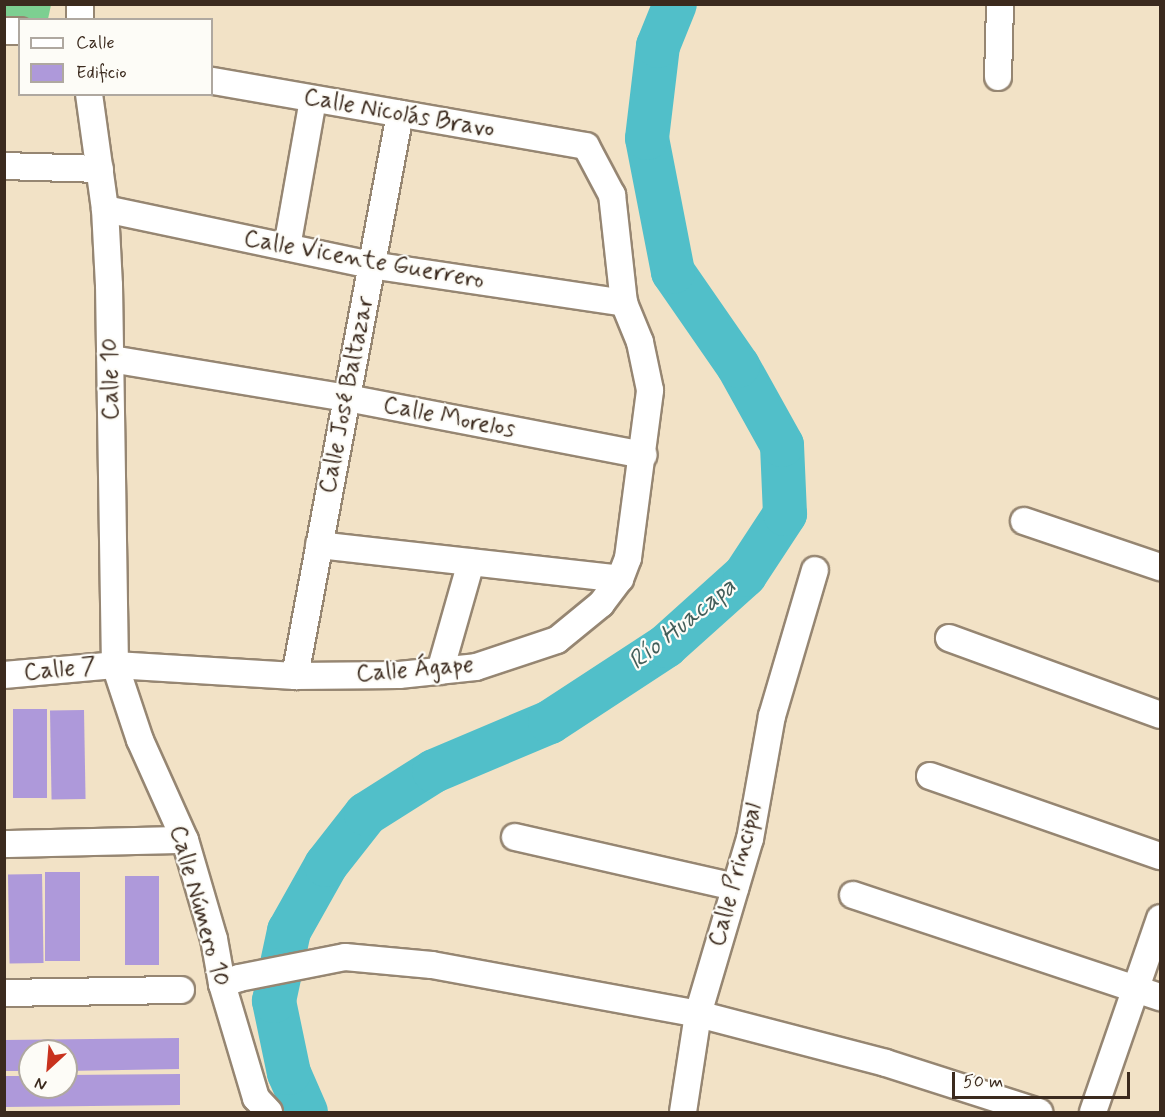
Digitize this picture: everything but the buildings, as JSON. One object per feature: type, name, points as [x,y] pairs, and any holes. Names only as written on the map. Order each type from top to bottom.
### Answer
[{"type":"street","points":[[998,77],[1000,4]]},
{"type":"street","name":"Calle Nicolás Bravo","points":[[213,81],[586,146]]},
{"type":"street","name":"Calle 10","points":[[89,96],[105,209],[111,359],[114,665]]},
{"type":"street","points":[[287,247],[313,99]]},
{"type":"street","name":"Calle José Baltazar","points":[[295,676],[399,114]]},
{"type":"street","name":"Calle Ágape","points":[[114,665],[295,676],[399,675],[476,667],[557,640],[601,604],[620,579],[628,558],[644,455],[650,390],[640,342],[624,303],[612,195],[586,146]]},
{"type":"street","points":[[4,166],[100,169]]},
{"type":"street","name":"Calle Vicente Guerrero","points":[[105,209],[371,265],[624,303]]},
{"type":"street","name":"Calle Morelos","points":[[111,359],[346,398],[644,455]]},
{"type":"street","points":[[1024,521],[1161,567]]},
{"type":"street","points":[[319,544],[620,579]]},
{"type":"street","points":[[440,671],[471,562]]},
{"type":"street","name":"Calle Principal","points":[[683,1113],[698,1014],[750,839],[772,716],[815,570]]},
{"type":"street","points":[[949,638],[1161,715]]},
{"type":"street","name":"Calle 7","points":[[4,675],[114,665]]},
{"type":"street","name":"Calle Número 10","points":[[114,665],[140,740],[185,840],[214,939],[230,981],[256,1098],[269,1113]]},
{"type":"street","points":[[930,776],[1161,856]]},
{"type":"street","points":[[515,837],[735,886]]},
{"type":"street","points":[[4,844],[176,840]]},
{"type":"street","points":[[854,895],[1161,997]]},
{"type":"street","points":[[1093,1113],[1161,918]]},
{"type":"street","points":[[230,981],[345,957],[432,966],[698,1014],[886,1064],[1039,1113]]},
{"type":"street","points":[[4,993],[182,990]]},
{"type":"green space","points":[[5,5],[51,5],[48,18],[18,18],[18,20],[5,21]]},
{"type":"waterway","name":"Río Huacapa","points":[[306,1112],[289,1073],[274,1001],[289,931],[326,865],[366,814],[434,771],[550,722],[666,646],[745,575],[785,514],[782,445],[738,366],[673,272],[647,138],[658,46],[675,4]]}]
